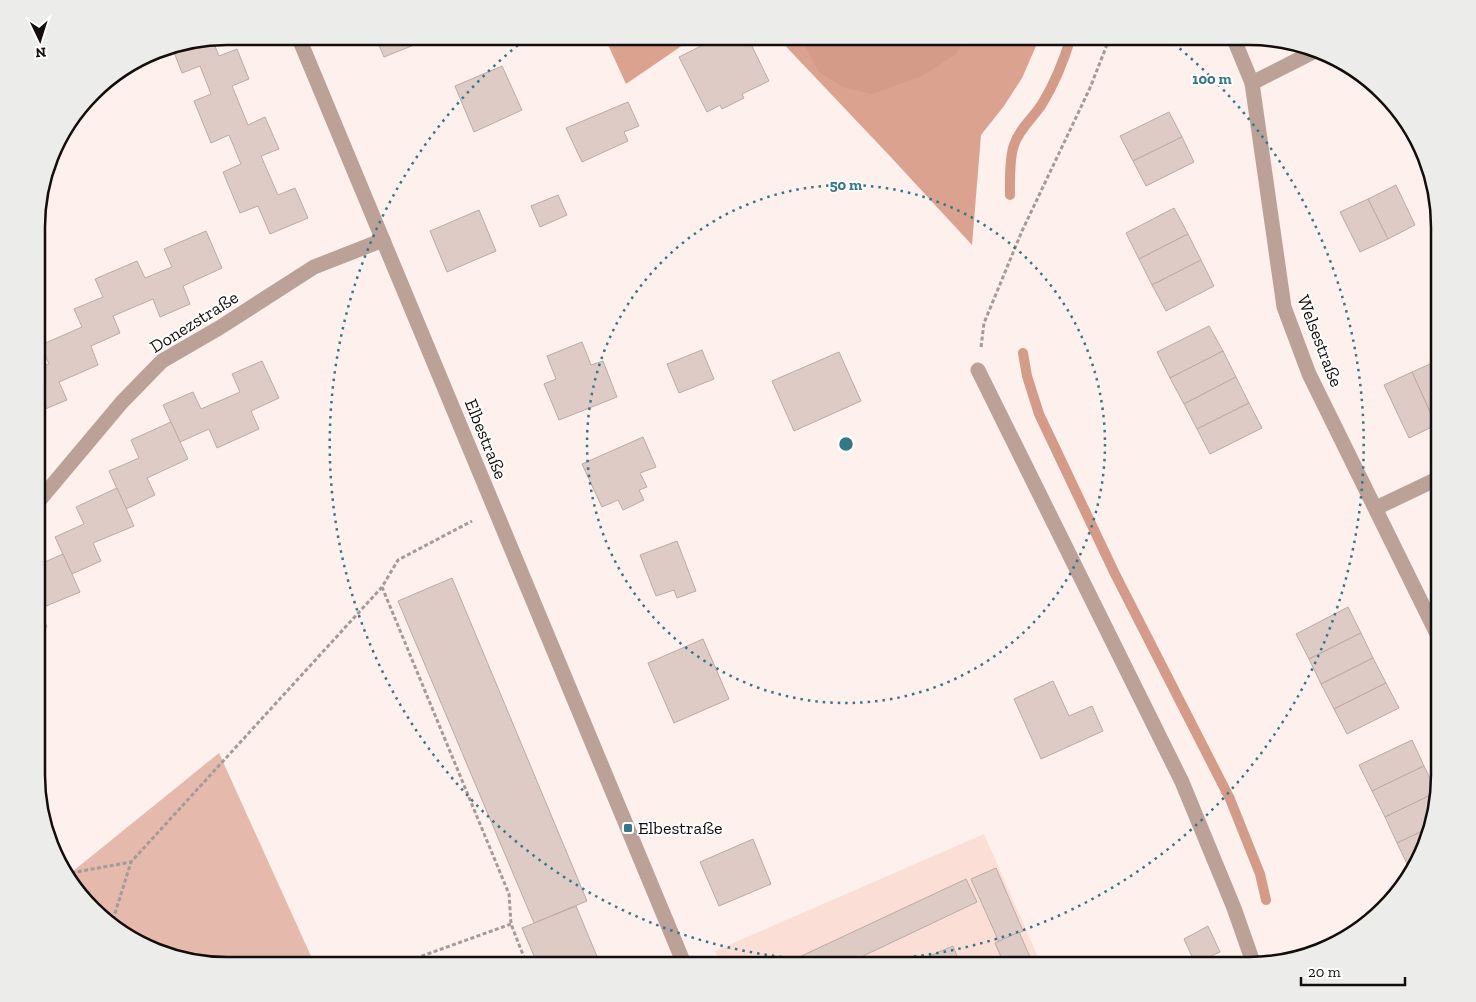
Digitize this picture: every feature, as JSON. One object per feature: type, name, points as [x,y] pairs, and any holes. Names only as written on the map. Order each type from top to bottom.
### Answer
[{"type":"street","name":"Elbestraße","points":[[302,45],[681,957]]},
{"type":"street","name":"Welsestraße","points":[[1236,45],[1252,83],[1284,307],[1309,374],[1431,621]]},
{"type":"street","points":[[1252,83],[1307,55]]},
{"type":"street","name":"Donezstraße","points":[[45,494],[122,402],[162,361],[219,328],[314,267],[383,240]]},
{"type":"street","points":[[978,370],[1182,782],[1234,908],[1252,957]]},
{"type":"street","points":[[1376,508],[1431,482]]},
{"type":"path","points":[[978,370],[984,323],[1022,231],[1090,88],[1107,45]]},
{"type":"path","points":[[114,917],[132,862],[382,587],[398,560],[494,510]]},
{"type":"path","points":[[382,587],[509,894],[511,924],[524,957]]},
{"type":"path","points":[[74,872],[132,862]]},
{"type":"path","points":[[419,957],[511,924]]},
{"type":"shaded area","points":[[608,45],[683,45],[626,84]]},
{"type":"shaded area","points":[[785,45],[1036,45],[1022,78],[1004,106],[981,135],[972,245]]},
{"type":"shaded area","points":[[805,45],[961,45],[956,54],[922,76],[872,94],[842,87],[818,71]]},
{"type":"shaded area","points":[[219,753],[311,957],[215,957],[180,951],[136,933],[116,919],[98,904],[73,871]]},
{"type":"shaded area","points":[[984,834],[1038,957],[718,957],[715,951]]},
{"type":"building","points":[[215,45],[219,56],[237,49],[249,79],[232,86],[248,125],[265,117],[279,149],[261,156],[278,195],[295,188],[308,218],[270,234],[258,206],[240,213],[223,172],[241,164],[229,135],[211,143],[194,101],[211,94],[200,66],[182,73],[174,53]]},
{"type":"building","points":[[379,45],[414,45],[384,57]]},
{"type":"building","points":[[703,45],[751,45],[769,81],[742,94],[744,98],[722,109],[720,105],[707,112],[679,57]]},
{"type":"building","points":[[502,66],[522,110],[474,132],[455,86]]},
{"type":"building","points":[[628,102],[639,126],[624,132],[628,141],[582,162],[566,128]]},
{"type":"building","points":[[1169,112],[1182,137],[1133,161],[1120,136]]},
{"type":"building","points":[[1182,137],[1194,162],[1146,186],[1133,161]]},
{"type":"building","points":[[1396,185],[1415,225],[1388,239],[1368,199]]},
{"type":"building","points":[[558,195],[567,215],[540,227],[531,206]]},
{"type":"building","points":[[1368,199],[1388,239],[1360,252],[1340,212]]},
{"type":"building","points":[[1174,208],[1188,234],[1139,259],[1126,233]]},
{"type":"building","points":[[479,210],[496,251],[447,272],[430,231]]},
{"type":"building","points":[[206,231],[222,268],[183,286],[190,304],[160,317],[153,299],[113,316],[120,333],[91,346],[98,365],[59,382],[67,400],[45,409],[45,365],[49,364],[45,354],[45,343],[82,327],[74,309],[103,297],[95,279],[137,261],[145,278],[172,267],[164,249]]},
{"type":"building","points":[[1188,234],[1201,260],[1152,285],[1139,259]]},
{"type":"building","points":[[1201,260],[1214,286],[1166,311],[1152,285]]},
{"type":"building","points":[[1209,326],[1223,351],[1170,378],[1157,352]]},
{"type":"building","points":[[582,342],[591,365],[603,361],[617,397],[559,420],[544,384],[556,379],[547,356]]},
{"type":"building","points":[[702,350],[714,379],[679,393],[667,364]]},
{"type":"building","points":[[1223,351],[1236,377],[1184,404],[1170,378]]},
{"type":"building","points":[[839,352],[861,401],[794,431],[772,381]]},
{"type":"building","points":[[262,361],[279,398],[251,411],[259,429],[217,448],[209,429],[180,442],[163,405],[193,392],[201,409],[240,392],[232,374]]},
{"type":"building","points":[[1431,364],[1431,414],[1412,372]]},
{"type":"building","points":[[1412,372],[1431,414],[1431,427],[1409,438],[1384,385]]},
{"type":"building","points":[[1236,377],[1249,403],[1197,429],[1184,404]]},
{"type":"building","points":[[1249,403],[1262,428],[1210,454],[1197,429]]},
{"type":"building","points":[[171,422],[188,459],[147,478],[155,495],[126,509],[109,471],[139,458],[131,440]]},
{"type":"building","points":[[643,437],[656,467],[640,473],[647,487],[639,490],[644,500],[623,510],[618,500],[602,507],[582,464]]},
{"type":"building","points":[[117,488],[134,526],[93,543],[101,561],[72,574],[55,537],[84,524],[76,507]]},
{"type":"building","points":[[677,541],[696,591],[677,598],[674,590],[656,596],[640,555]]},
{"type":"building","points":[[63,554],[80,592],[45,607],[45,562]]},
{"type":"building","points":[[452,578],[587,901],[534,923],[398,601]]},
{"type":"building","points":[[1348,607],[1361,633],[1309,659],[1296,634]]},
{"type":"building","points":[[1361,633],[1373,658],[1321,684],[1309,659]]},
{"type":"building","points":[[703,639],[729,699],[674,723],[648,663]]},
{"type":"building","points":[[1373,658],[1386,683],[1334,709],[1321,684]]},
{"type":"building","points":[[1053,681],[1069,716],[1092,706],[1103,731],[1041,759],[1014,699]]},
{"type":"building","points":[[1386,683],[1399,708],[1347,734],[1334,709]]},
{"type":"building","points":[[1412,740],[1424,766],[1372,791],[1359,765]]},
{"type":"building","points":[[1424,766],[1431,780],[1429,796],[1385,817],[1372,791]]},
{"type":"building","points":[[1429,796],[1422,831],[1397,843],[1385,817]]},
{"type":"building","points":[[1422,831],[1408,865],[1397,843]]},
{"type":"building","points":[[753,839],[771,884],[719,906],[700,862]]},
{"type":"building","points":[[996,868],[1023,931],[999,942],[971,879]]},
{"type":"building","points":[[966,879],[977,902],[861,957],[799,957]]},
{"type":"building","points":[[576,906],[597,957],[535,957],[522,928]]},
{"type":"building","points":[[1208,926],[1220,952],[1209,957],[1192,957],[1184,939]]},
{"type":"building","points":[[1019,932],[1030,957],[1001,957],[995,943]]},
{"type":"building","points":[[953,946],[957,957],[927,957]]},
{"type":"waterway","points":[[1010,195],[1012,151],[1016,139],[1042,104],[1051,88],[1068,45]]},
{"type":"waterway","points":[[1023,353],[1027,376],[1039,414],[1115,574],[1230,799],[1260,874],[1266,900]]},
{"type":"place","name":"Elbestraße","points":[[628,828]]}]
